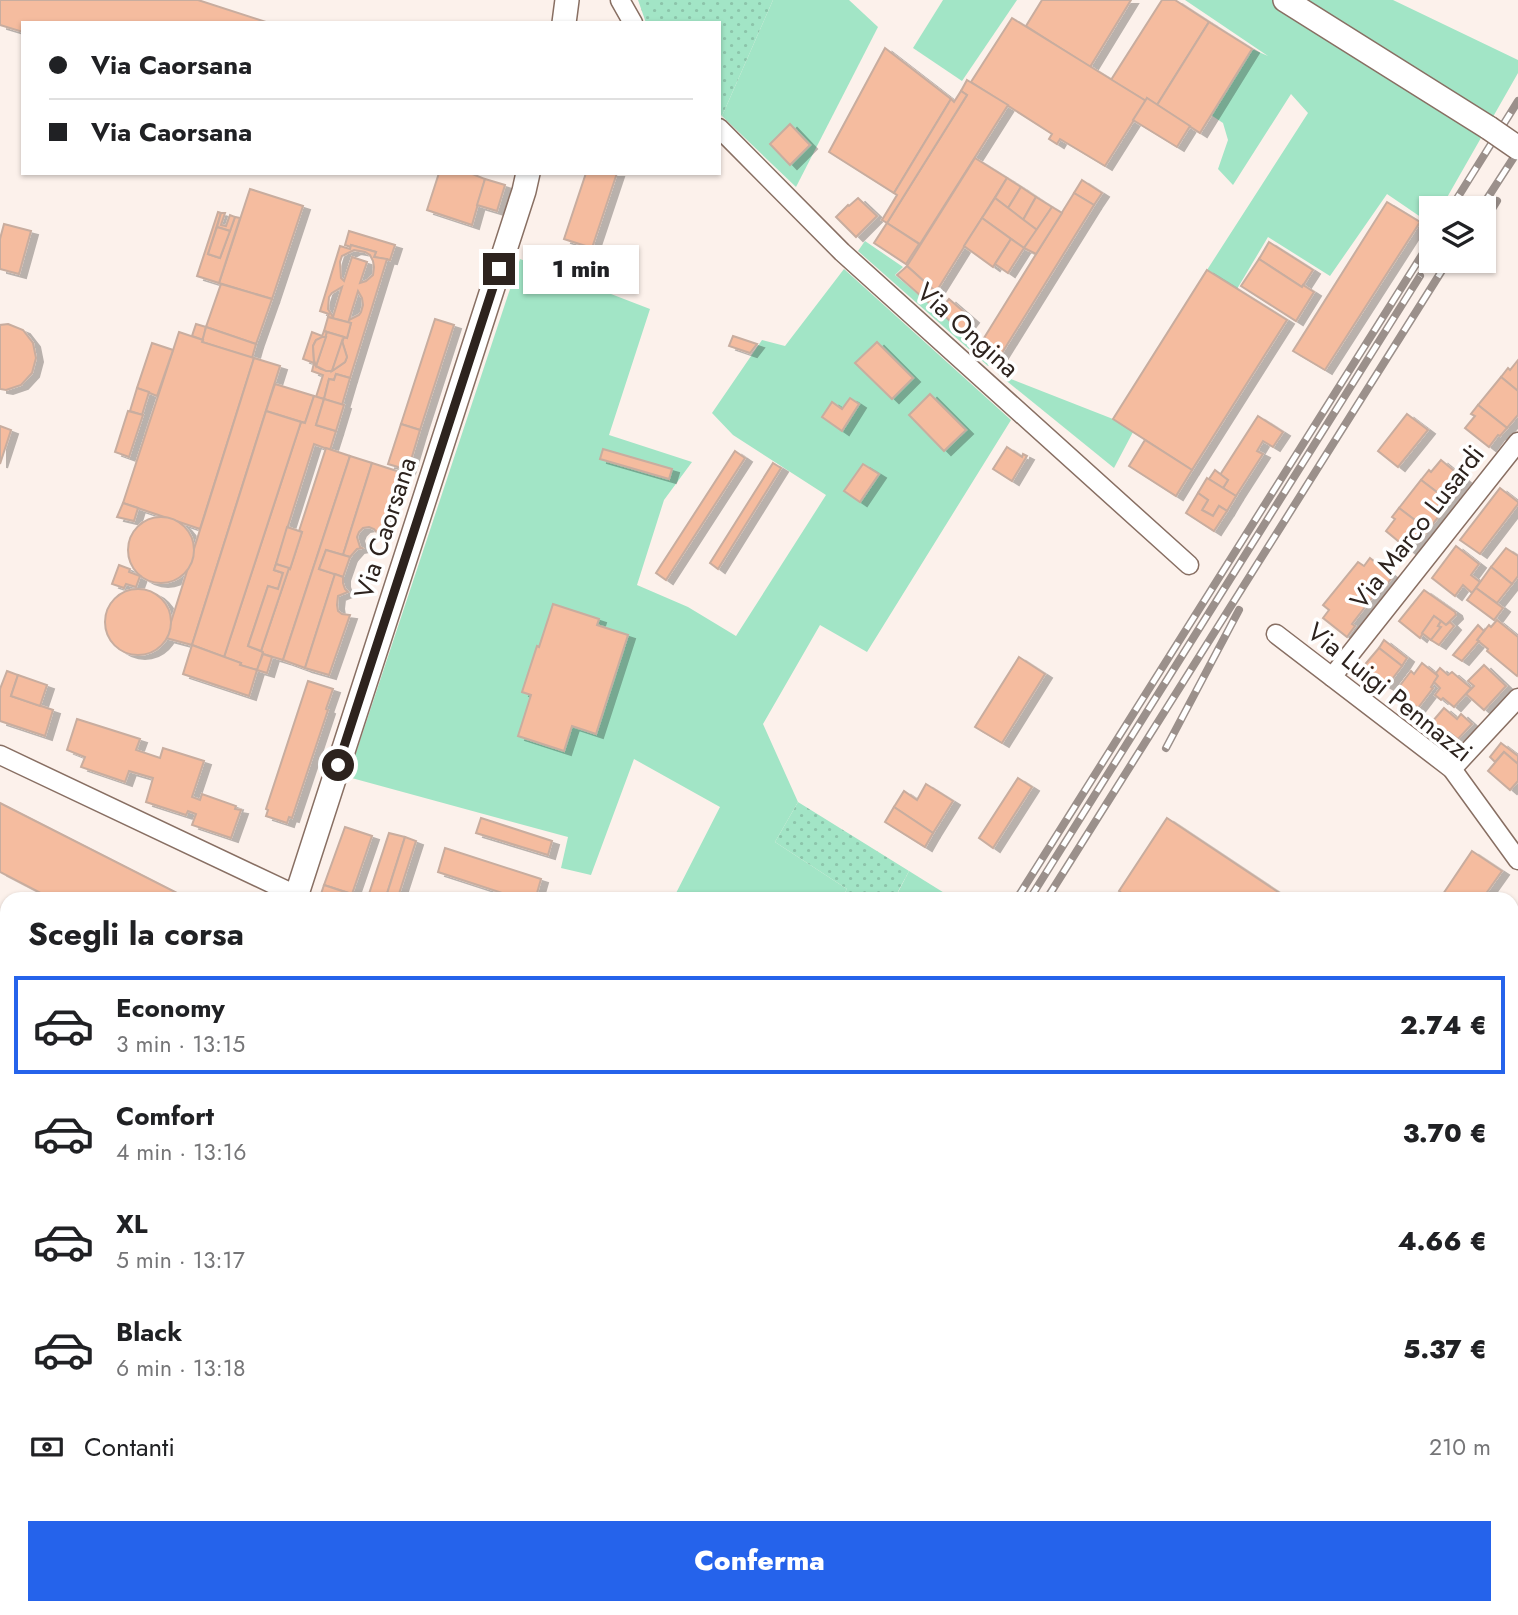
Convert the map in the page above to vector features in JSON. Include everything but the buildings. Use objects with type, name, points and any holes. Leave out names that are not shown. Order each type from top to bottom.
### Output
[{"type":"main road","points":[[1285,0],[1518,148]]},
{"type":"main road","name":"Via Caorsana","points":[[297,892],[528,175]]},
{"type":"street","points":[[620,0],[632,21]]},
{"type":"street","name":"Via Ongina","points":[[721,130],[842,252],[1189,565]]},
{"type":"street","name":"Via Marco Lusardi","points":[[1332,677],[1518,442]]},
{"type":"street","name":"Via Luigi Pennazzi","points":[[1276,634],[1452,769],[1518,860]]},
{"type":"street","points":[[1452,769],[1518,698]]},
{"type":"street","points":[[0,755],[285,892]]},
{"type":"green space","points":[[638,0],[773,0],[722,116],[721,21],[645,21]]},
{"type":"green space","points":[[773,0],[849,0],[878,27],[796,187],[722,116]]},
{"type":"green space","points":[[943,0],[1017,0],[962,81],[913,48]]},
{"type":"green space","points":[[1185,0],[1393,0],[1518,60],[1518,73],[1448,196],[1419,196],[1419,216],[1387,194],[1330,276],[1268,237],[1237,289],[1207,270],[1308,113],[1291,94],[1233,185],[1218,169],[1228,140],[1223,123],[1211,115],[1252,49],[1268,56]]},
{"type":"green space","points":[[865,241],[903,267],[895,275],[962,331],[972,319],[979,346],[996,361],[988,366],[858,251]]},
{"type":"green space","points":[[520,259],[650,309],[609,435],[692,462],[664,500],[637,585],[688,607],[736,636],[826,495],[733,435],[712,413],[762,340],[785,346],[844,269],[1011,420],[867,652],[820,625],[763,724],[798,802],[775,842],[847,889],[845,892],[677,892],[720,807],[634,759],[591,875],[561,868],[568,837],[348,777]]},
{"type":"green space","points":[[998,374],[1113,419],[1133,432],[1114,468]]},
{"type":"green space","points":[[798,802],[909,871],[898,892],[845,892],[847,889],[775,842]]},
{"type":"green space","points":[[909,871],[943,892],[898,892]]},
{"type":"railway","points":[[1459,196],[1518,101]]},
{"type":"railway","points":[[1489,196],[1518,151]]},
{"type":"railway","points":[[1021,892],[1419,260]]},
{"type":"railway","points":[[1051,892],[1440,273]]},
{"type":"railway","points":[[1034,892],[1420,276]]},
{"type":"railway","points":[[1166,748],[1239,610]]},
{"type":"route","points":[[338,765],[499,269]]}]
